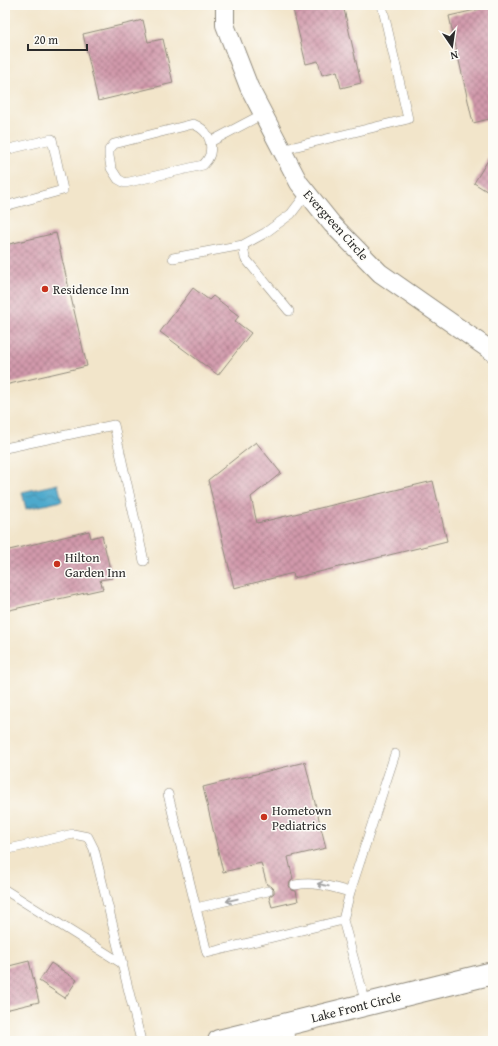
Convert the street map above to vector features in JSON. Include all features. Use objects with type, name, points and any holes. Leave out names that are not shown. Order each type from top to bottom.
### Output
[{"type":"street","name":"Evergreen Circle","points":[[225,5],[225,25],[249,87],[299,183],[332,224],[380,273],[493,352]]},
{"type":"street","name":"Lake Front Circle","points":[[219,1041],[288,1032],[366,1004],[492,975]]},
{"type":"lane","points":[[281,150],[408,119],[382,5]]},
{"type":"lane","points":[[210,142],[263,114]]},
{"type":"lane","points":[[193,124],[200,127],[206,133],[210,142],[210,156],[203,165],[125,183],[118,179],[112,168],[109,156],[109,150],[114,144],[193,124]]},
{"type":"lane","points":[[5,150],[52,139],[64,190],[5,206]]},
{"type":"lane","points":[[173,258],[243,245],[265,233],[291,214],[307,193]]},
{"type":"lane","points":[[243,245],[245,258],[289,311]]},
{"type":"lane","points":[[5,448],[114,425],[144,561]]},
{"type":"lane","points":[[366,1004],[343,920],[350,892],[395,754]]},
{"type":"lane","points":[[168,794],[207,953],[343,920]]},
{"type":"lane","points":[[5,850],[73,834],[88,837],[94,849],[142,1041]]},
{"type":"lane","points":[[295,885],[303,883],[318,884],[350,892]]},
{"type":"lane","points":[[5,890],[123,964]]},
{"type":"lane","points":[[196,908],[268,891]]},
{"type":"water","points":[[58,484],[62,501],[26,509],[22,492]]},
{"type":"building","points":[[292,5],[343,5],[361,83],[341,88],[337,71],[322,75],[318,61],[306,64]]},
{"type":"building","points":[[493,6],[493,118],[473,123],[449,16]]},
{"type":"building","points":[[143,20],[148,42],[163,39],[173,83],[98,101],[83,34]]},
{"type":"building","points":[[493,152],[493,195],[474,183]]},
{"type":"building","name":"Residence Inn","points":[[56,233],[87,366],[5,385],[5,245]]},
{"type":"building","points":[[193,288],[209,300],[213,296],[239,316],[235,321],[251,333],[218,375],[160,332]]},
{"type":"building","points":[[256,442],[281,473],[251,497],[257,523],[433,481],[447,541],[294,578],[293,573],[234,588],[208,480]]},
{"type":"building","name":"Hilton Garden Inn","points":[[89,531],[91,538],[102,535],[112,578],[100,580],[103,589],[5,611],[5,551]]},
{"type":"building","name":"Hometown Pediatrics","points":[[305,762],[326,848],[288,857],[293,879],[289,886],[292,890],[296,891],[298,901],[272,907],[269,897],[274,893],[274,889],[270,885],[267,885],[261,863],[223,872],[203,787]]},
{"type":"building","points":[[29,961],[39,1002],[5,1010],[5,967]]},
{"type":"building","points":[[51,963],[77,980],[65,998],[39,981]]},
{"type":"place","name":"Residence Inn","points":[[45,289]]},
{"type":"place","name":"Hilton Garden Inn","points":[[57,564]]},
{"type":"place","name":"Hometown Pediatrics","points":[[264,817]]}]
